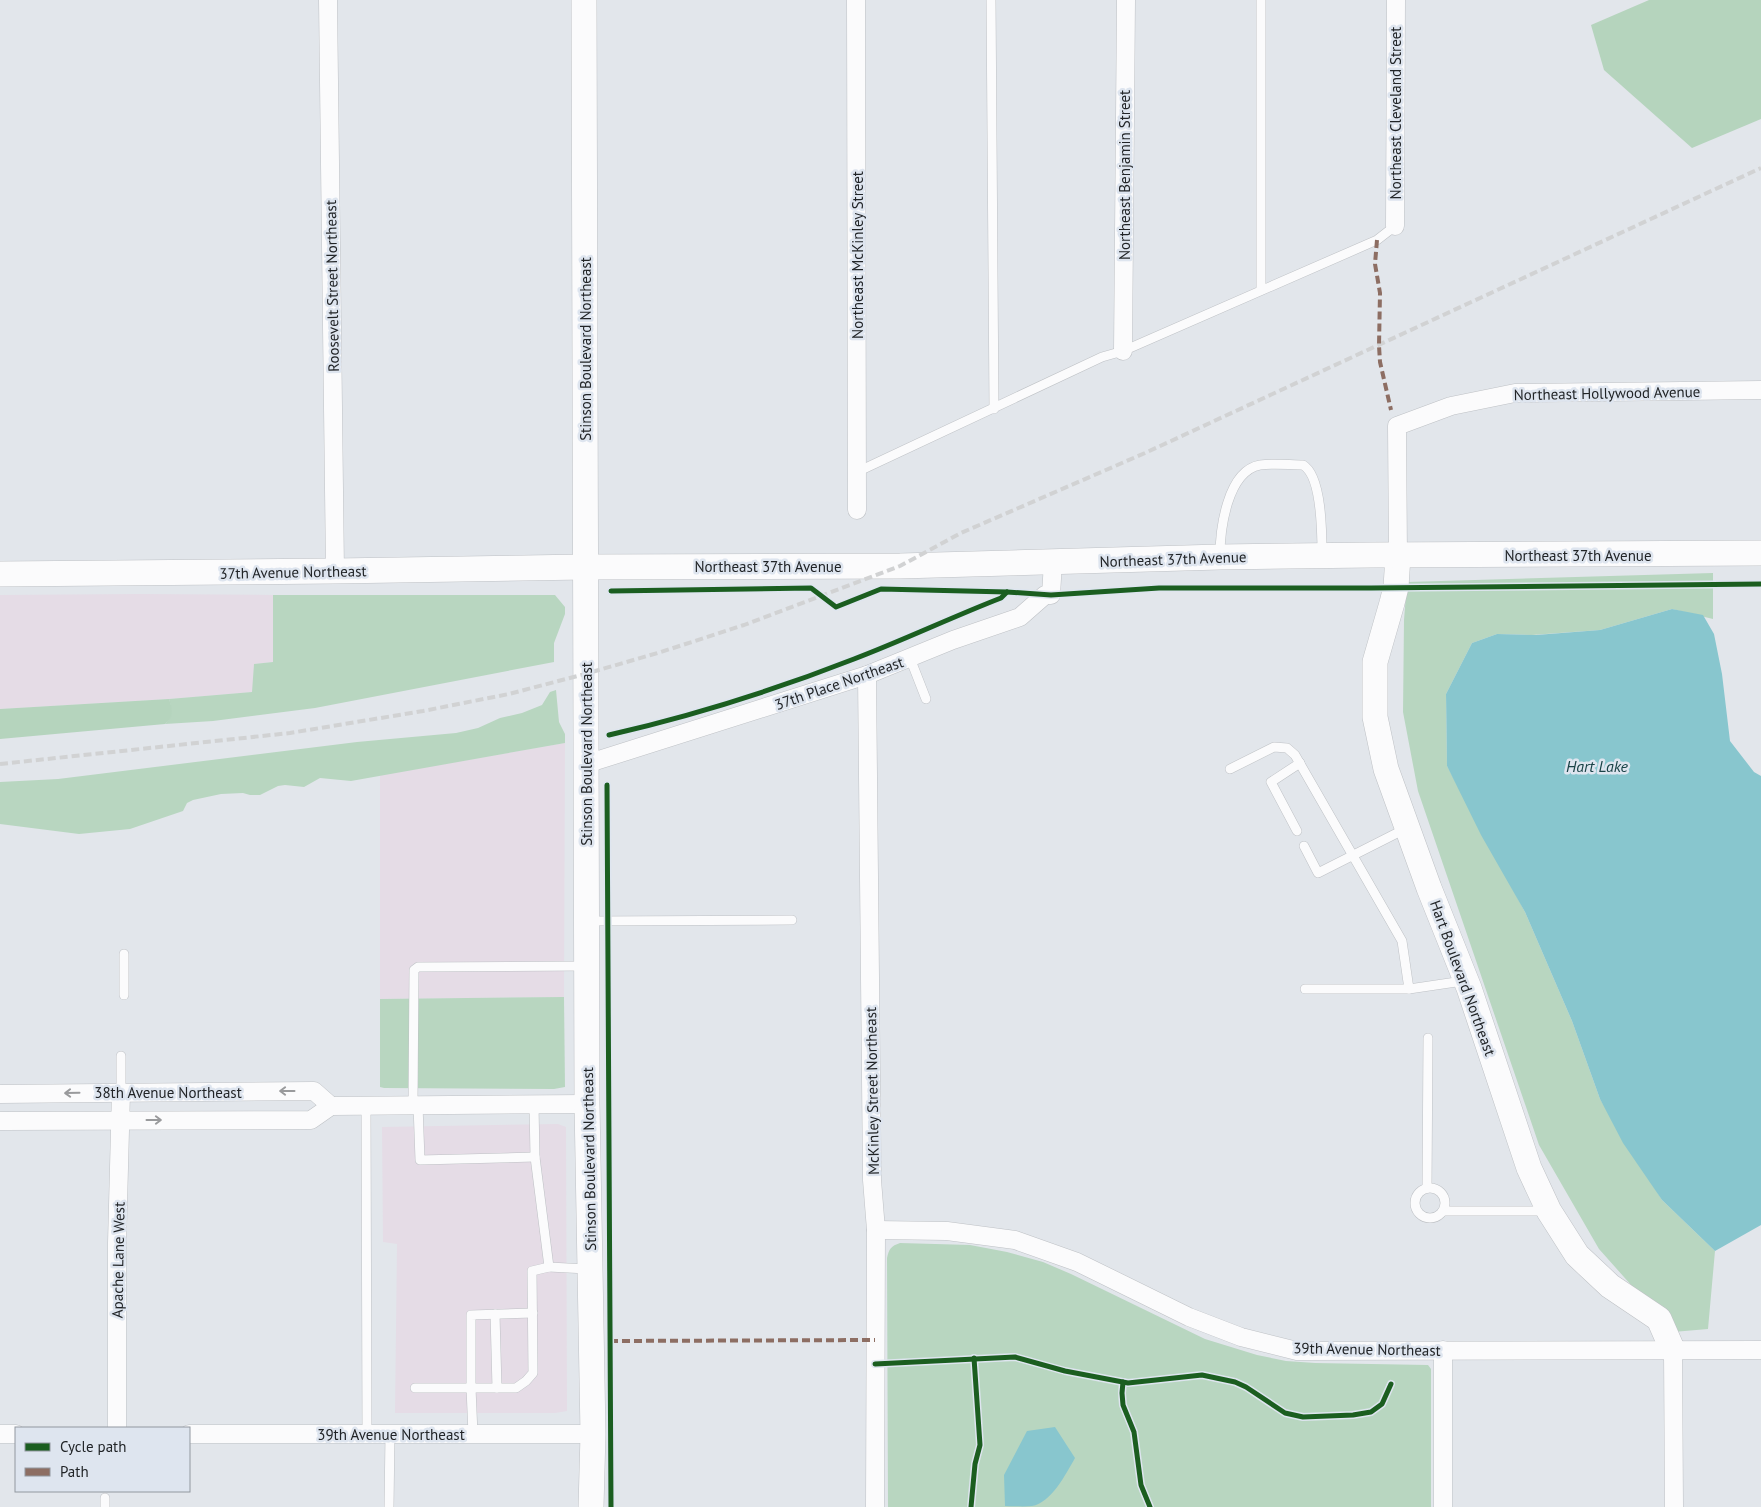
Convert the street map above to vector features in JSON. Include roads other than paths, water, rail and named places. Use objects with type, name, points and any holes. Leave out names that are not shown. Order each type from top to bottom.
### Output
[{"type":"street","name":"Roosevelt Street Northeast","points":[[328,0],[335,572]]},
{"type":"street","name":"Stinson Boulevard Northeast","points":[[584,0],[587,1104],[593,1434],[591,1507]]},
{"type":"street","name":"Northeast McKinley Street","points":[[856,0],[857,510]]},
{"type":"street","name":"Northeast Benjamin Street","points":[[1123,351],[1126,0]]},
{"type":"street","name":"Northeast Cleveland Street","points":[[1395,226],[1396,0]]},
{"type":"street","name":"Northeast Hollywood Avenue","points":[[1398,556],[1397,426],[1451,406],[1515,393],[1761,390]]},
{"type":"street","name":"Northeast 37th Avenue","points":[[585,567],[900,566],[1220,557],[1761,553]]},
{"type":"street","name":"Hart Boulevard Northeast","points":[[1398,556],[1396,587],[1376,662],[1376,717],[1386,769],[1466,980],[1529,1168],[1549,1211],[1577,1255],[1610,1286],[1659,1319],[1673,1351]]},
{"type":"street","name":"37th Place Northeast","points":[[586,764],[867,675],[953,640],[1020,617],[1046,595],[1051,595],[1053,562]]},
{"type":"street","name":"37th Avenue Northeast","points":[[0,574],[335,572],[585,567]]},
{"type":"street","name":"McKinley Street Northeast","points":[[867,675],[872,1180],[876,1230],[875,1507]]},
{"type":"street","name":"38th Avenue Northeast","points":[[0,1094],[314,1091],[331,1106],[311,1120],[0,1121]]},
{"type":"street","name":"Apache Lane West","points":[[117,1427],[117,1252],[121,1092]]},
{"type":"street","points":[[331,1106],[587,1104]]},
{"type":"street","name":"39th Avenue Northeast","points":[[876,1230],[947,1231],[1015,1240],[1077,1262],[1189,1317],[1241,1337],[1297,1351],[1761,1350]]},
{"type":"street","points":[[1443,1350],[1443,1507]]},
{"type":"street","points":[[1673,1351],[1674,1507]]},
{"type":"street","points":[[0,1434],[15,1434]]},
{"type":"street","name":"39th Avenue Northeast","points":[[190,1434],[593,1434]]},
{"type":"lane","points":[[991,0],[994,409]]},
{"type":"lane","points":[[1261,0],[1261,290]]},
{"type":"lane","points":[[857,472],[1102,357],[1123,351],[1377,240],[1395,226]]},
{"type":"lane","points":[[1220,557],[1220,536],[1232,492],[1238,480],[1260,465],[1303,465],[1309,469],[1316,483],[1322,532],[1322,556]]},
{"type":"lane","points":[[910,658],[926,699]]},
{"type":"lane","points":[[1230,768],[1274,747],[1287,748],[1295,755],[1402,941],[1409,989]]},
{"type":"lane","points":[[1297,831],[1271,782],[1300,763]]},
{"type":"lane","points":[[1304,846],[1318,873],[1407,828]]},
{"type":"lane","points":[[586,921],[792,920]]},
{"type":"lane","points":[[124,954],[124,995]]},
{"type":"lane","points":[[535,1158],[420,1160],[416,1105],[414,970],[418,967],[587,966]]},
{"type":"lane","points":[[1305,989],[1409,989],[1466,980]]},
{"type":"lane","points":[[1427,1188],[1428,1038]]},
{"type":"lane","points":[[120,1056],[121,1092]]},
{"type":"lane","points":[[534,1105],[535,1158],[549,1267]]},
{"type":"lane","points":[[366,1106],[367,1434]]},
{"type":"lane","points":[[1427,1188],[1437,1189],[1444,1197],[1445,1207],[1443,1212],[1435,1218],[1421,1216],[1417,1212],[1415,1202],[1418,1193],[1427,1188]]},
{"type":"lane","points":[[1443,1212],[1549,1211]]},
{"type":"lane","points":[[415,1388],[516,1388],[526,1382],[533,1373],[532,1270],[549,1267],[590,1269]]},
{"type":"lane","points":[[473,1434],[470,1315],[533,1313]]},
{"type":"lane","points":[[495,1314],[497,1388]]},
{"type":"lane","points":[[389,1507],[390,1434]]},
{"type":"water","name":"Hart Lake","points":[[1672,609],[1703,615],[1714,634],[1722,674],[1730,741],[1754,772],[1761,776],[1761,1225],[1715,1251],[1662,1200],[1623,1143],[1600,1099],[1572,1021],[1525,912],[1481,835],[1447,766],[1446,694],[1472,643],[1497,634],[1536,635],[1600,630]]},
{"type":"water","points":[[1055,1427],[1075,1458],[1062,1479],[1052,1494],[1039,1504],[1032,1506],[1005,1506],[1004,1475],[1027,1431]]},
{"type":"railway","points":[[0,764],[290,733],[423,711],[509,694],[585,674],[744,625],[900,566],[961,533],[1145,453],[1761,168]]}]
